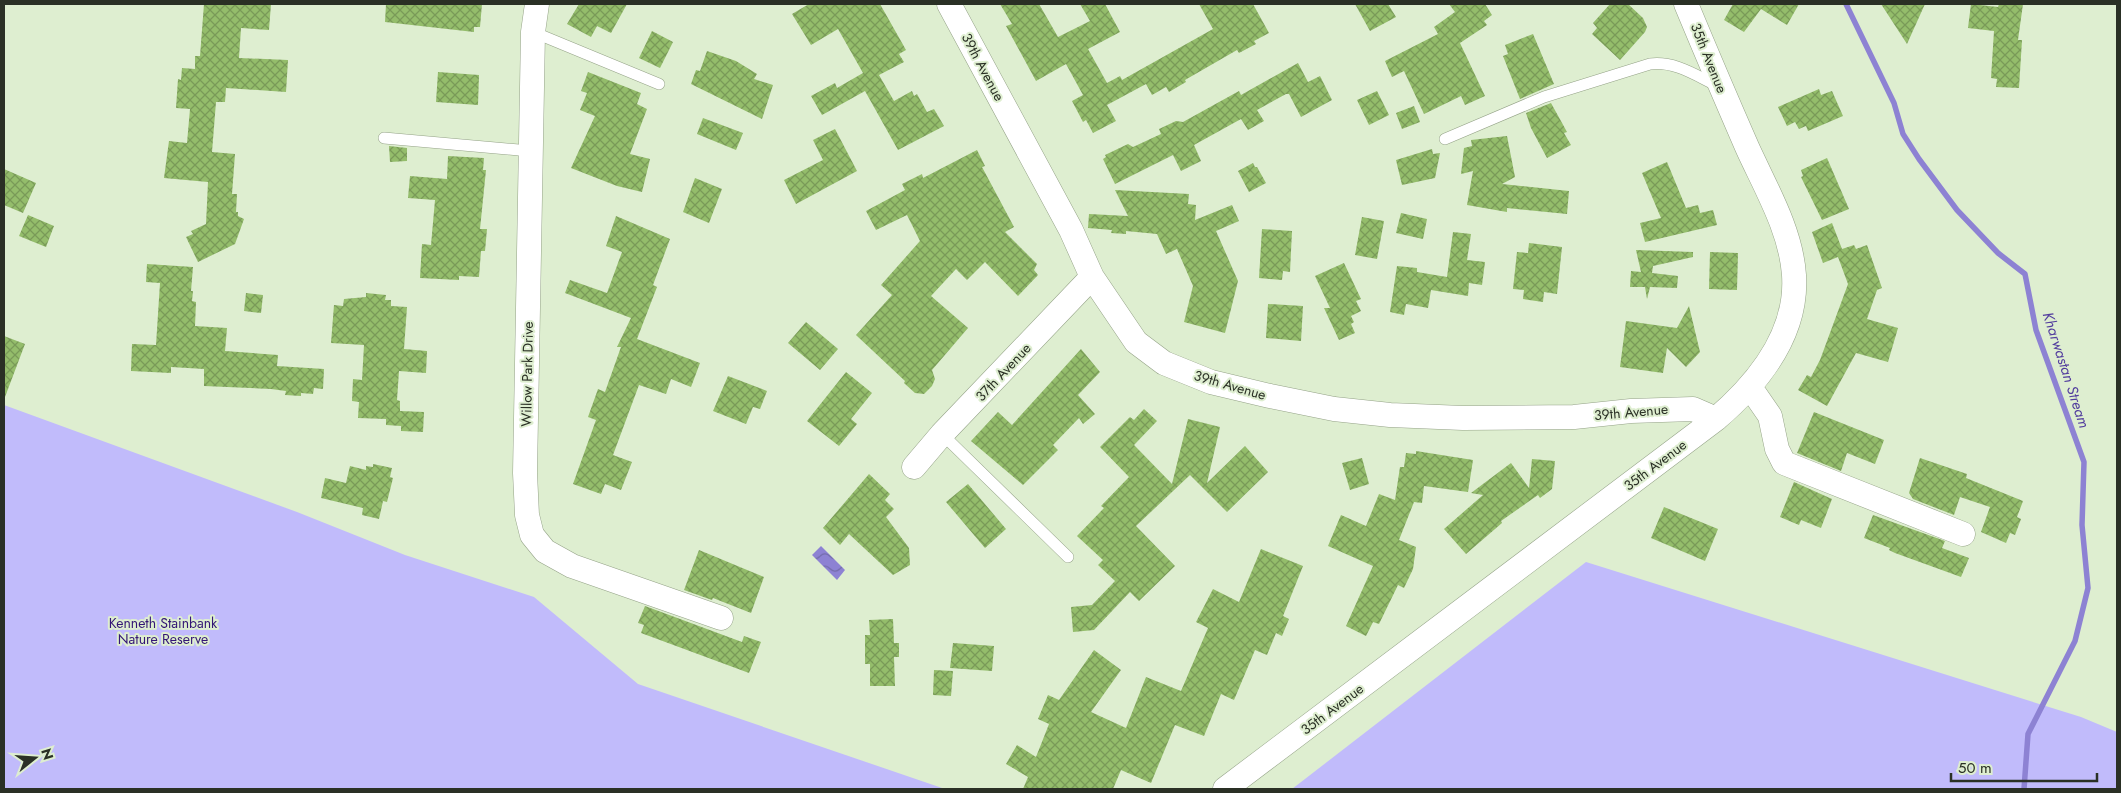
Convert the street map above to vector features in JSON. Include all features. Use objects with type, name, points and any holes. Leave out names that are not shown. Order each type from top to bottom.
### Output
[{"type":"street","name":"Willow Park Drive","points":[[537,4],[532,32],[525,473],[527,515],[532,535],[545,551],[572,566],[721,618]]},
{"type":"street","name":"39th Avenue","points":[[949,4],[1071,230],[1092,277],[1130,334],[1150,354],[1164,363],[1210,382],[1270,396],[1334,409],[1390,415],[1463,418],[1574,417],[1632,411],[1692,409],[1716,419]]},
{"type":"street","name":"35th Avenue","points":[[1225,789],[1716,419],[1762,373],[1778,346],[1786,325],[1794,288],[1794,273],[1783,230],[1686,4]]},
{"type":"street","name":"37th Avenue","points":[[914,468],[942,434],[1092,277]]},
{"type":"street","points":[[1750,387],[1770,416],[1777,449],[1784,464],[1963,534]]},
{"type":"lane","points":[[532,32],[659,84]]},
{"type":"lane","points":[[1445,139],[1544,97],[1650,64],[1664,63],[1677,66],[1720,87]]},
{"type":"lane","points":[[384,138],[530,151]]},
{"type":"lane","points":[[942,434],[1068,557]]},
{"type":"green space","name":"Kenneth Stainbank Nature Reserve","points":[[4,405],[297,512],[405,555],[534,597],[638,684],[945,789],[4,789]]},
{"type":"green space","points":[[1586,562],[2081,717],[2117,732],[2117,789],[1292,789]]},
{"type":"water","points":[[821,546],[845,570],[837,580],[812,555]]},
{"type":"building","points":[[204,4],[271,4],[269,30],[241,28],[239,58],[288,60],[286,92],[226,88],[225,102],[216,102],[212,152],[235,154],[232,194],[237,194],[236,212],[238,212],[238,216],[244,219],[235,244],[198,262],[186,237],[193,234],[191,231],[206,224],[208,182],[164,178],[169,141],[187,143],[190,109],[176,108],[178,79],[181,80],[182,68],[195,69],[195,56],[200,56]]},
{"type":"building","points":[[386,4],[482,4],[480,27],[474,27],[474,32],[385,22]]},
{"type":"building","points":[[579,4],[627,4],[611,33],[597,26],[591,37],[567,24]]},
{"type":"building","points":[[809,4],[880,4],[906,50],[899,54],[904,62],[879,75],[894,101],[912,91],[914,96],[917,94],[927,112],[934,109],[944,126],[898,150],[865,91],[822,115],[811,96],[835,83],[837,88],[863,73],[838,29],[811,45],[792,14]]},
{"type":"building","points":[[1000,4],[1039,4],[1058,37],[1090,21],[1080,4],[1105,4],[1120,32],[1088,49],[1107,83],[1120,76],[1122,80],[1213,29],[1199,4],[1253,4],[1269,33],[1254,41],[1256,44],[1239,53],[1237,50],[1185,80],[1186,82],[1169,92],[1166,87],[1152,95],[1146,84],[1107,105],[1116,121],[1093,133],[1086,120],[1083,122],[1072,101],[1083,95],[1066,64],[1036,81],[1006,26],[1012,24]]},
{"type":"building","points":[[1355,4],[1388,4],[1396,17],[1370,31]]},
{"type":"building","points":[[1449,4],[1485,4],[1492,15],[1484,21],[1487,25],[1460,43],[1485,96],[1465,105],[1461,96],[1424,114],[1404,71],[1392,77],[1385,61],[1438,34],[1434,27],[1455,12]]},
{"type":"building","points":[[1610,4],[1628,4],[1643,18],[1647,27],[1645,32],[1620,60],[1592,34],[1597,28],[1593,23]]},
{"type":"building","points":[[1733,4],[1799,4],[1787,25],[1761,9],[1744,32],[1724,20]]},
{"type":"building","points":[[1881,4],[1925,4],[1907,44]]},
{"type":"building","points":[[1971,4],[1998,7],[1999,4],[2023,4],[2018,40],[2022,40],[2019,88],[1996,87],[1997,79],[1991,78],[1994,31],[1968,28]]},
{"type":"building","points":[[652,31],[673,42],[660,68],[639,58]]},
{"type":"building","points":[[1533,34],[1554,84],[1520,99],[1503,56],[1508,54],[1505,45]]},
{"type":"building","points":[[707,51],[736,61],[757,74],[754,79],[773,85],[762,119],[691,84],[696,70],[700,71]]},
{"type":"building","points":[[1298,63],[1308,82],[1320,76],[1332,100],[1301,117],[1289,94],[1286,94],[1257,110],[1264,121],[1248,130],[1241,119],[1194,145],[1201,161],[1181,171],[1173,155],[1115,184],[1103,159],[1106,157],[1105,155],[1128,144],[1133,147],[1161,134],[1159,129],[1176,121],[1183,122],[1239,91],[1241,95]]},
{"type":"building","points":[[438,72],[479,75],[478,105],[436,102]]},
{"type":"building","points":[[588,72],[641,93],[637,104],[647,109],[630,154],[650,159],[642,192],[617,186],[571,168],[595,116],[580,110],[587,93],[581,91]]},
{"type":"building","points":[[1819,89],[1821,95],[1832,91],[1843,116],[1808,131],[1806,126],[1799,129],[1795,122],[1787,126],[1778,107]]},
{"type":"building","points":[[1377,91],[1389,115],[1369,125],[1357,100]]},
{"type":"building","points":[[1551,103],[1567,132],[1564,133],[1571,145],[1547,158],[1531,128],[1526,113]]},
{"type":"building","points":[[1414,106],[1420,122],[1402,129],[1396,113]]},
{"type":"building","points":[[703,118],[743,133],[736,150],[697,134]]},
{"type":"building","points":[[835,129],[857,171],[796,204],[784,180],[823,160],[813,140]]},
{"type":"building","points":[[1507,136],[1515,177],[1502,184],[1569,191],[1567,214],[1507,208],[1507,212],[1467,205],[1473,171],[1461,174],[1464,148],[1472,146],[1471,140]]},
{"type":"building","points":[[389,146],[407,148],[407,161],[390,162]]},
{"type":"building","points":[[1432,149],[1433,154],[1440,153],[1435,178],[1402,185],[1396,160]]},
{"type":"building","points":[[977,150],[985,166],[982,167],[1014,227],[1005,232],[1037,264],[1034,270],[1038,275],[1018,296],[985,262],[967,280],[956,269],[931,296],[968,328],[932,370],[935,379],[932,386],[924,394],[915,393],[904,383],[905,381],[856,335],[892,295],[881,285],[920,241],[907,215],[876,230],[866,211],[905,190],[902,184],[922,174],[923,178]]},
{"type":"building","points":[[448,156],[484,158],[483,170],[486,170],[480,229],[487,229],[485,251],[481,251],[479,277],[459,276],[459,280],[420,278],[422,244],[431,245],[435,200],[408,198],[410,176],[447,179]]},
{"type":"building","points":[[1827,158],[1849,209],[1822,220],[1801,177],[1803,176],[1801,170]]},
{"type":"building","points":[[1667,162],[1686,208],[1698,205],[1700,213],[1713,210],[1717,225],[1645,242],[1640,223],[1661,218],[1642,173]]},
{"type":"building","points":[[1253,163],[1266,183],[1249,192],[1238,171]]},
{"type":"building","points":[[4,169],[36,183],[23,213],[4,205]]},
{"type":"building","points":[[695,178],[722,189],[709,223],[683,212]]},
{"type":"building","points":[[1115,190],[1189,194],[1188,204],[1196,205],[1195,220],[1232,205],[1239,221],[1216,231],[1238,281],[1225,333],[1184,322],[1193,286],[1177,249],[1166,254],[1157,234],[1126,231],[1126,234],[1111,233],[1112,230],[1088,228],[1089,214],[1128,216]]},
{"type":"building","points":[[1401,213],[1427,219],[1423,239],[1396,233]]},
{"type":"building","points":[[28,215],[54,226],[46,247],[19,236]]},
{"type":"building","points":[[616,216],[670,239],[653,285],[657,287],[637,339],[700,363],[691,387],[671,379],[666,394],[639,385],[613,455],[632,462],[621,490],[605,484],[601,494],[573,484],[596,420],[588,417],[598,389],[605,392],[621,347],[617,347],[631,318],[565,293],[570,280],[607,293],[622,252],[606,246]]},
{"type":"building","points":[[1362,217],[1384,221],[1377,259],[1355,255]]},
{"type":"building","points":[[1832,223],[1842,249],[1854,245],[1856,249],[1867,245],[1882,288],[1877,290],[1867,319],[1898,328],[1888,362],[1856,353],[1827,406],[1798,390],[1807,375],[1811,377],[1820,360],[1848,284],[1838,257],[1823,263],[1812,232]]},
{"type":"building","points":[[1262,229],[1292,231],[1290,272],[1283,271],[1282,280],[1259,278]]},
{"type":"building","points":[[1453,232],[1471,234],[1467,260],[1485,262],[1482,285],[1469,283],[1468,296],[1431,290],[1428,308],[1406,304],[1404,315],[1390,312],[1397,266],[1417,268],[1417,272],[1447,277]]},
{"type":"building","points":[[1529,243],[1562,247],[1557,294],[1544,292],[1543,302],[1523,299],[1524,290],[1513,289],[1517,252],[1528,253]]},
{"type":"building","points":[[1636,250],[1693,252],[1693,257],[1653,266],[1652,273],[1678,276],[1677,288],[1650,287],[1647,299],[1645,287],[1630,287],[1631,271],[1641,272]]},
{"type":"building","points":[[1710,252],[1738,253],[1737,290],[1709,289]]},
{"type":"building","points":[[1344,263],[1361,299],[1356,301],[1361,311],[1351,316],[1354,322],[1351,324],[1355,333],[1339,340],[1324,308],[1330,308],[1315,276]]},
{"type":"building","points":[[147,264],[193,267],[191,291],[193,291],[192,301],[196,302],[195,326],[227,328],[225,351],[278,355],[277,366],[324,369],[323,389],[314,388],[313,394],[301,393],[301,396],[285,395],[286,391],[271,389],[204,386],[204,369],[171,367],[171,373],[131,371],[132,344],[156,345],[160,283],[146,282]]},
{"type":"building","points":[[246,293],[263,295],[261,313],[244,311]]},
{"type":"building","points":[[366,293],[386,295],[385,300],[391,300],[391,306],[407,307],[404,349],[427,351],[426,373],[399,371],[397,400],[400,401],[400,411],[424,412],[423,432],[401,431],[401,426],[386,425],[386,419],[358,418],[359,402],[352,401],[353,379],[362,380],[364,345],[331,343],[334,305],[343,306],[344,299],[366,297]]},
{"type":"building","points":[[1268,304],[1303,306],[1301,341],[1266,338]]},
{"type":"building","points":[[1689,306],[1700,352],[1686,367],[1667,348],[1663,373],[1620,367],[1626,321],[1677,328]]},
{"type":"building","points":[[806,322],[838,349],[820,370],[788,343]]},
{"type":"building","points":[[4,336],[25,344],[5,397],[4,397]]},
{"type":"building","points":[[1081,349],[1100,372],[1078,395],[1095,414],[1083,424],[1079,418],[1053,445],[1058,450],[1023,485],[971,441],[998,412],[1012,425]]},
{"type":"building","points":[[846,372],[872,393],[851,419],[857,424],[839,446],[807,421]]},
{"type":"building","points":[[728,376],[767,391],[760,409],[753,407],[746,424],[713,411]]},
{"type":"building","points":[[1144,409],[1157,421],[1134,445],[1172,484],[1188,419],[1220,427],[1207,483],[1245,446],[1268,472],[1227,512],[1190,475],[1136,526],[1175,566],[1139,601],[1130,592],[1094,630],[1073,632],[1071,607],[1092,605],[1115,581],[1098,565],[1103,560],[1077,536],[1104,508],[1101,506],[1129,477],[1100,447],[1130,417],[1134,420]]},
{"type":"building","points":[[1814,412],[1884,440],[1875,464],[1847,453],[1841,471],[1797,453]]},
{"type":"building","points":[[1416,451],[1473,460],[1468,492],[1424,486],[1422,503],[1414,502],[1399,540],[1416,547],[1413,569],[1404,588],[1398,585],[1379,624],[1373,622],[1366,636],[1346,626],[1373,566],[1328,546],[1341,515],[1366,526],[1379,494],[1395,500],[1400,467],[1404,467],[1406,453],[1416,454]]},
{"type":"building","points":[[1362,458],[1369,484],[1350,490],[1342,463]]},
{"type":"building","points":[[1920,458],[1967,474],[1966,478],[2023,501],[2017,517],[2021,519],[2015,535],[2010,533],[2006,543],[1981,532],[1990,507],[1960,497],[1954,515],[1913,499],[1909,493]]},
{"type":"building","points":[[1532,459],[1555,461],[1552,489],[1540,498],[1538,495],[1501,521],[1502,523],[1466,554],[1444,529],[1483,495],[1471,493],[1511,463],[1529,488]]},
{"type":"building","points":[[373,464],[392,468],[390,477],[393,478],[387,502],[383,501],[379,519],[362,515],[363,508],[321,498],[325,478],[346,483],[350,466],[366,470],[366,466],[373,467]]},
{"type":"building","points":[[869,474],[890,494],[885,500],[894,509],[886,517],[909,548],[910,565],[893,575],[849,534],[840,545],[823,528]]},
{"type":"building","points":[[1794,482],[1832,499],[1821,528],[1801,520],[1799,525],[1780,517]]},
{"type":"building","points":[[968,484],[1006,529],[985,548],[946,502]]},
{"type":"building","points":[[1664,507],[1718,529],[1705,561],[1651,538]]},
{"type":"building","points":[[1873,515],[1945,541],[1942,548],[1969,558],[1961,577],[1895,553],[1889,550],[1890,548],[1864,538]]},
{"type":"building","points":[[1261,549],[1303,566],[1283,616],[1289,619],[1282,636],[1276,633],[1267,655],[1255,650],[1234,700],[1221,694],[1204,736],[1175,725],[1151,783],[1121,770],[1113,789],[1023,789],[1028,777],[1006,764],[1017,745],[1036,757],[1049,724],[1038,719],[1048,695],[1059,700],[1094,650],[1121,670],[1091,712],[1126,728],[1146,677],[1181,691],[1208,628],[1196,622],[1213,589],[1239,602]]},
{"type":"building","points":[[699,550],[764,577],[751,613],[713,598],[712,600],[684,590]]},
{"type":"building","points":[[645,606],[742,642],[744,636],[761,642],[749,673],[641,633],[644,625],[638,623]]},
{"type":"building","points":[[893,619],[894,643],[899,643],[899,657],[894,657],[895,686],[870,686],[870,664],[865,664],[865,635],[870,635],[869,620]]},
{"type":"building","points":[[953,643],[994,646],[992,671],[950,668]]},
{"type":"building","points":[[934,670],[953,671],[951,696],[933,695]]},
{"type":"waterway","name":"Kharwastan Stream","points":[[1846,4],[1894,103],[1903,134],[1919,159],[1957,210],[1998,253],[2025,274],[2036,330],[2084,462],[2082,525],[2088,588],[2075,641],[2028,734],[2024,789]]}]
